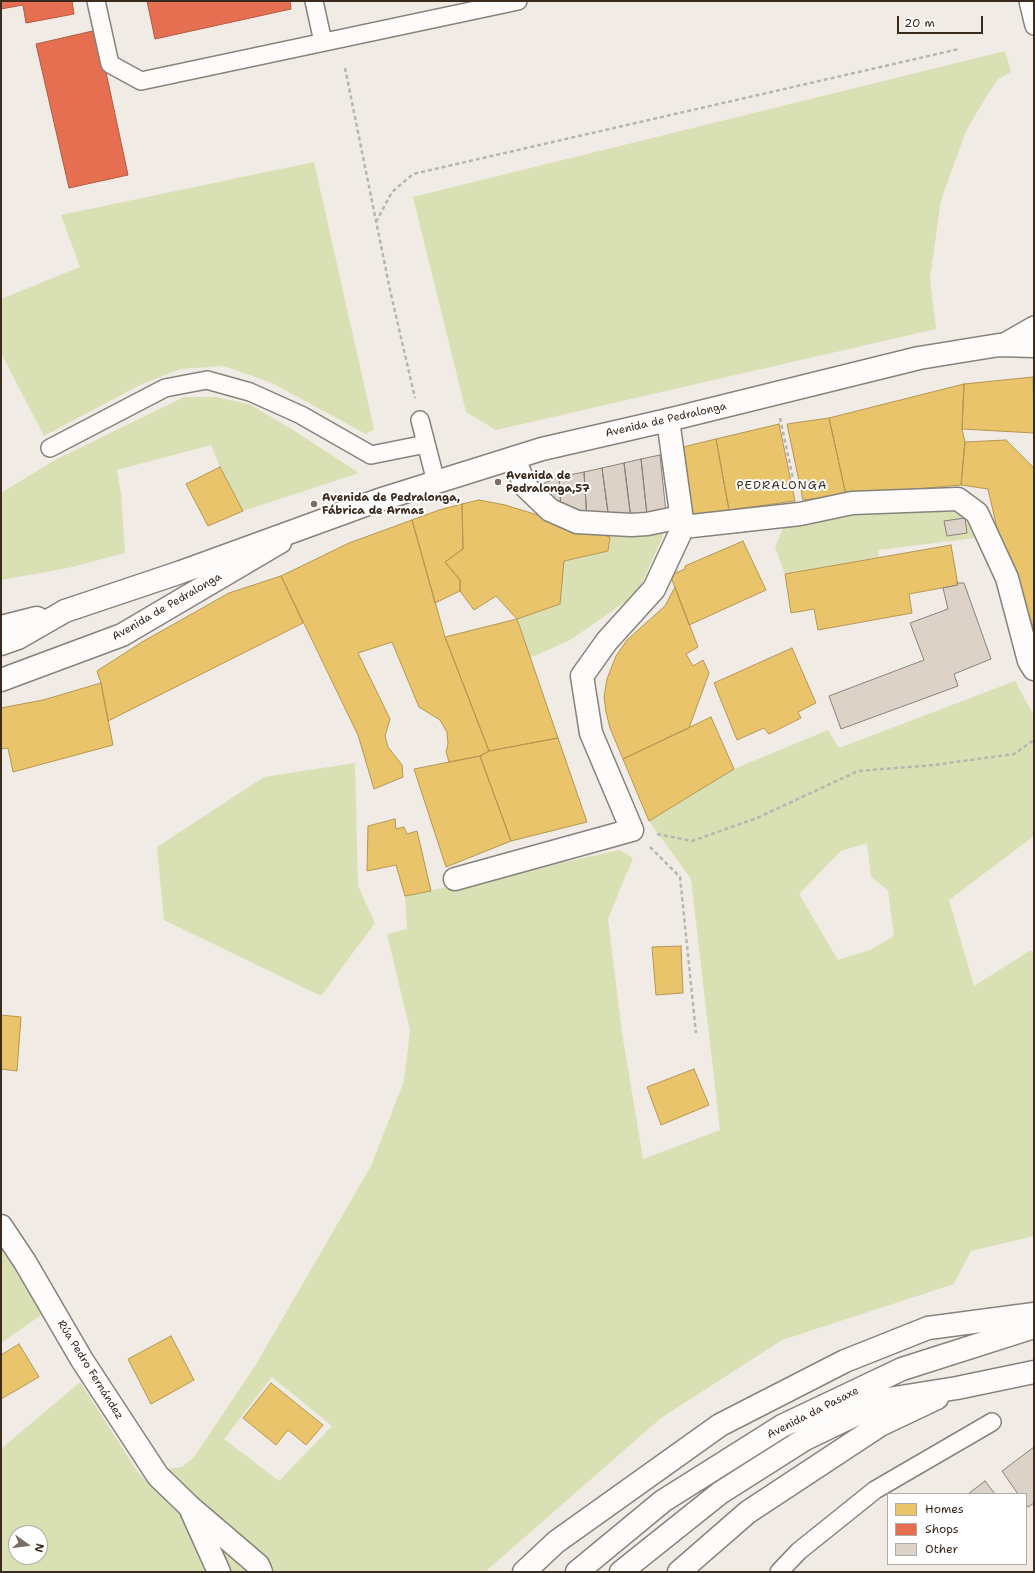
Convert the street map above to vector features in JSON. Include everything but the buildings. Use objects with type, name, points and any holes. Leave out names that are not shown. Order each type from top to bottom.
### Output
[{"type":"main road","name":"Avenida de Pedralonga","points":[[1,644],[18,638],[66,611],[181,572],[379,500],[542,449],[668,420],[919,358],[999,345],[1034,346]]},
{"type":"main road","points":[[455,879],[632,830],[591,734],[582,676],[607,641],[654,589],[682,522],[668,420]]},
{"type":"main road","points":[[514,458],[525,486],[550,510],[577,522],[631,525],[682,522],[800,514],[852,503],[958,499],[977,513],[1006,578],[1029,661],[1034,669]]},
{"type":"main road","name":"Avenida de Pedralonga","points":[[1,680],[122,635],[304,527]]},
{"type":"main road","points":[[1,627],[66,611]]},
{"type":"main road","name":"Rúa Pedro Fernández","points":[[1,1226],[25,1262],[82,1360],[158,1476],[189,1506],[258,1565],[261,1572]]},
{"type":"main road","points":[[524,1572],[556,1542],[720,1425],[844,1361],[928,1328],[1034,1314]]},
{"type":"main road","name":"Avenida da Pasaxe","points":[[577,1572],[663,1501],[782,1426],[902,1369],[1034,1327]]},
{"type":"main road","name":"Avenida da Pasaxe","points":[[621,1572],[720,1493],[805,1439],[888,1399],[958,1388],[1034,1372]]},
{"type":"main road","points":[[679,1572],[748,1512],[880,1425],[958,1388]]},
{"type":"main road","name":"Rúa Pedro Fernández","points":[[189,1506],[219,1572]]},
{"type":"lane","points":[[96,1],[110,64],[141,81],[518,1]]},
{"type":"lane","points":[[314,1],[323,42]]},
{"type":"lane","points":[[1028,1],[1034,26]]},
{"type":"lane","points":[[999,345],[1034,325]]},
{"type":"lane","points":[[50,448],[165,388],[207,380],[250,392],[301,416],[371,455],[426,444]]},
{"type":"lane","points":[[420,420],[436,482]]},
{"type":"lane","points":[[779,1572],[799,1551],[875,1490],[992,1422]]},
{"type":"path","points":[[376,222],[392,192],[413,174],[959,49]]},
{"type":"path","points":[[345,68],[376,222],[420,420]]},
{"type":"path","points":[[775,394],[800,514]]},
{"type":"path","points":[[632,830],[692,841],[757,818],[858,771],[934,766],[1014,754],[1034,740]]},
{"type":"path","points":[[632,830],[680,877],[696,1033]]},
{"type":"green space","points":[[1005,51],[1011,72],[998,79],[966,131],[941,200],[930,278],[936,329],[496,430],[466,412],[413,197]]},
{"type":"green space","points":[[314,162],[374,429],[366,434],[272,383],[224,366],[180,369],[140,385],[44,436],[1,353],[1,299],[80,267],[61,215]]},
{"type":"green space","points":[[184,397],[215,397],[249,404],[290,428],[359,473],[243,511],[220,467],[211,445],[117,470],[121,494],[125,553],[68,568],[1,580],[1,493],[55,460]]},
{"type":"green space","points":[[904,507],[950,510],[965,518],[975,538],[878,550],[879,557],[785,574],[775,547],[786,521]]},
{"type":"green space","points":[[662,530],[663,536],[637,594],[570,640],[530,658],[517,619],[564,561],[608,551],[610,537]]},
{"type":"green space","points":[[1015,681],[1034,716],[1034,836],[949,900],[974,986],[1031,950],[1034,953],[1034,1236],[971,1251],[954,1284],[782,1340],[661,1418],[485,1572],[274,1572],[273,1566],[167,1469],[182,1467],[194,1457],[255,1366],[371,1166],[404,1081],[410,1030],[387,934],[407,929],[405,896],[620,850],[633,858],[608,919],[622,1033],[643,1159],[720,1130],[691,879],[649,821],[734,769],[828,730],[839,748]],"holes":[[[867,843],[871,877],[888,890],[894,936],[870,950],[838,960],[799,894],[841,851]],[[272,1377],[332,1426],[279,1481],[224,1439]]]},
{"type":"green space","points":[[355,763],[358,886],[375,923],[321,996],[164,920],[157,847],[264,777]]},
{"type":"green space","points":[[1,1246],[43,1314],[1,1343]]},
{"type":"green space","points":[[80,1382],[139,1474],[251,1572],[1,1572],[1,1449]]},
{"type":"place","name":"Avenida de Pedralonga,57","points":[[498,482]]},
{"type":"place","name":"Avenida de Pedralonga, Fábrica de Armas","points":[[314,504]]},
{"type":"district","name":"PEDRALONGA","points":[[782,486]]}]
